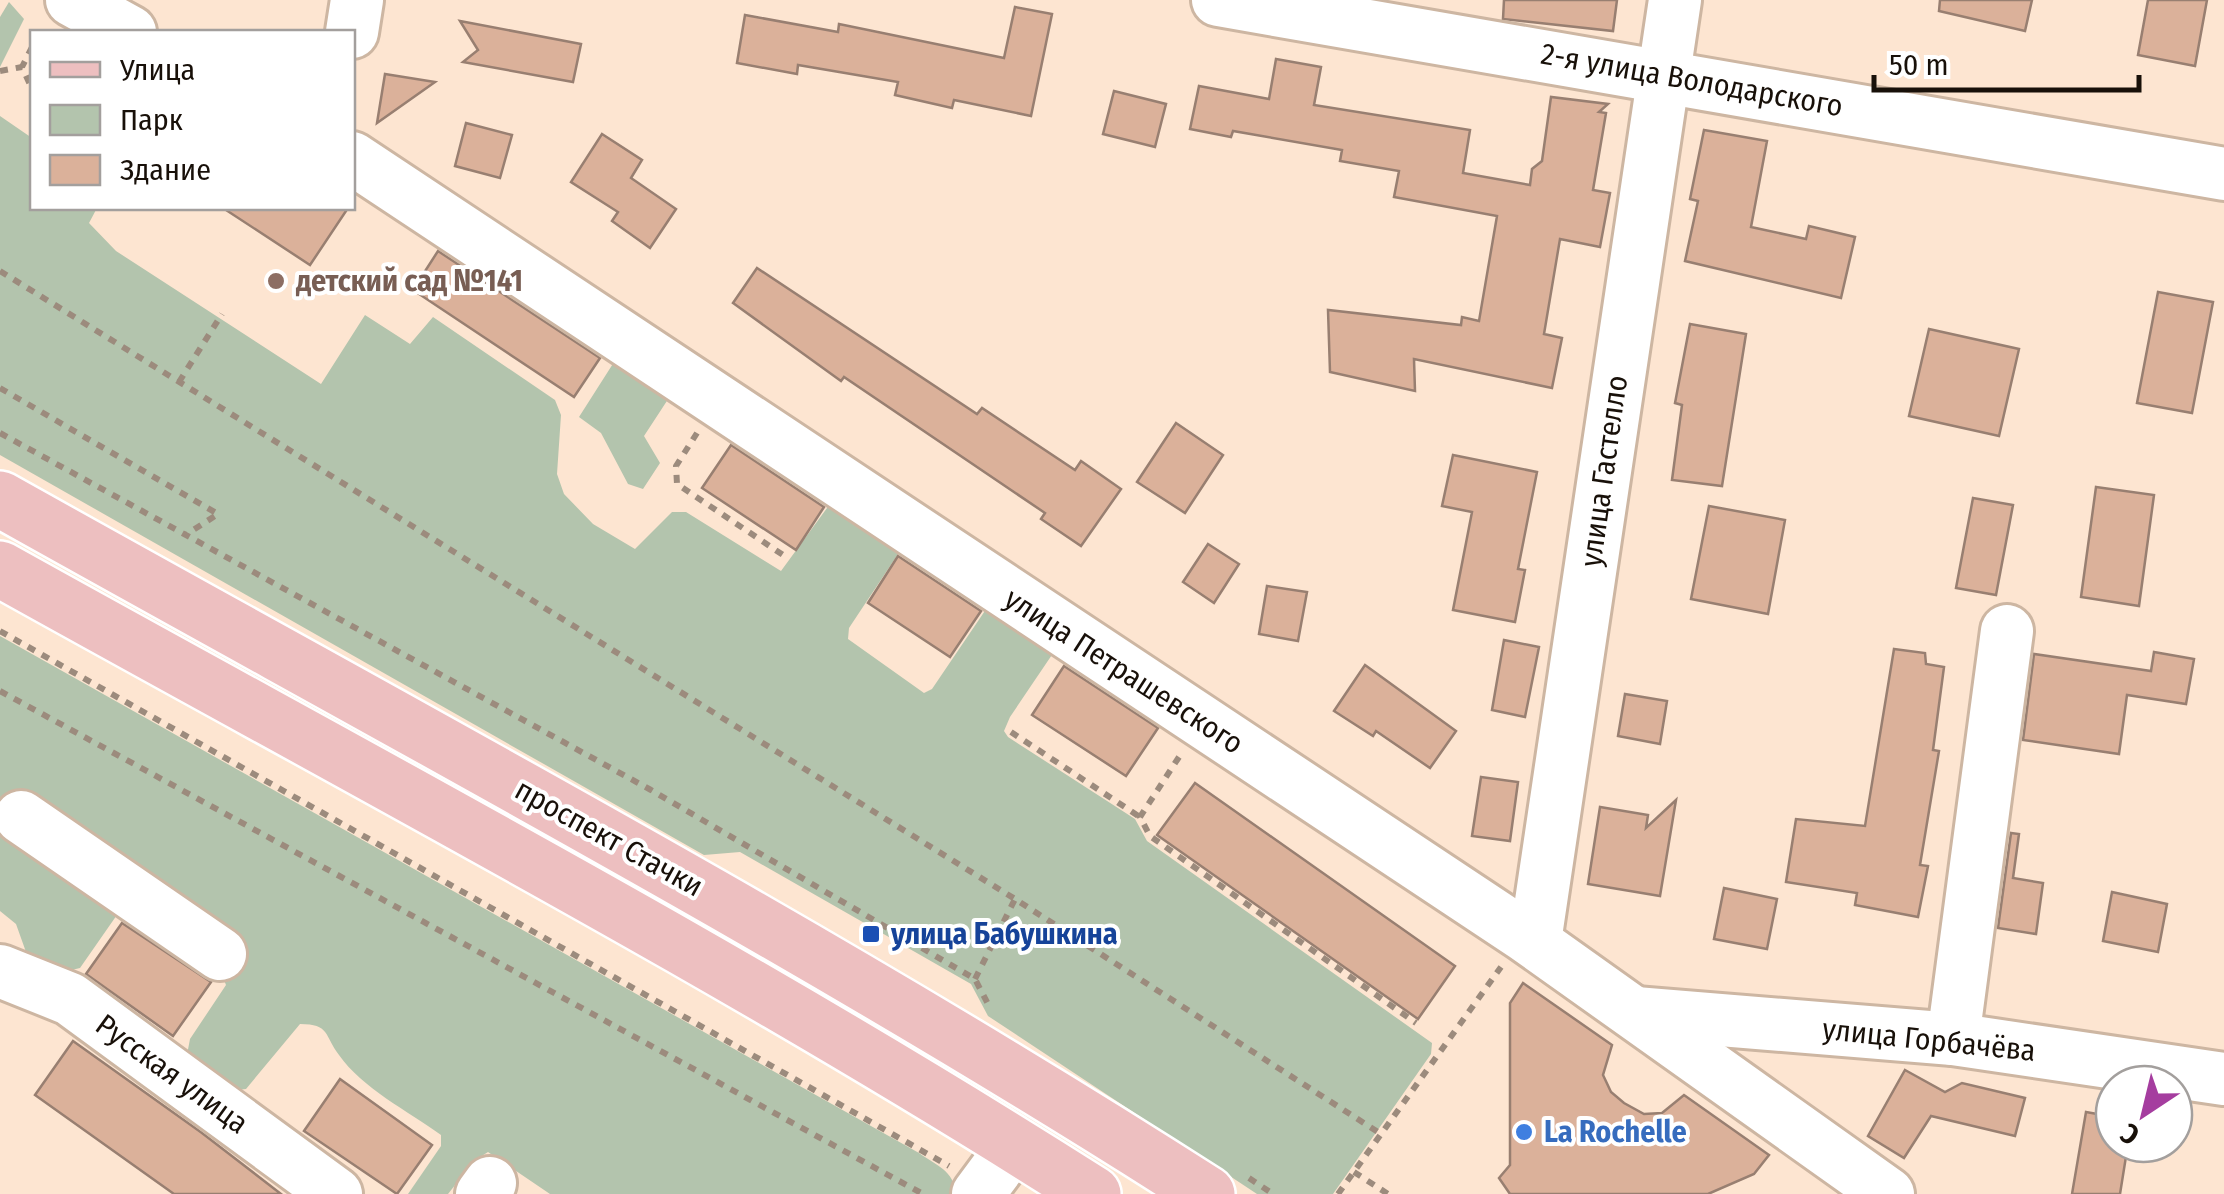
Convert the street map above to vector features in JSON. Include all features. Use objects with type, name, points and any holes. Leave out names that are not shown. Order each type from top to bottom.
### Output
[{"type":"main road","name":"проспект Стачки","points":[[0,499],[660,866],[1064,1102],[1224,1183]]},
{"type":"main road","name":"проспект Стачки","points":[[0,568],[636,922],[992,1174],[1093,1194]]},
{"type":"street","points":[[72,0],[126,30]]},
{"type":"street","points":[[352,30],[356,0]]},
{"type":"street","name":"2-я улица Володарского","points":[[1218,0],[2224,174]]},
{"type":"street","name":"улица Гастелло","points":[[1530,938],[1675,0]]},
{"type":"street","name":"улица Петрашевского","points":[[355,160],[1530,938],[1632,1013],[1824,1176],[1888,1194]]},
{"type":"street","points":[[1953,1039],[2007,631]]},
{"type":"street","points":[[7,821],[220,954]]},
{"type":"street","name":"Русская улица","points":[[0,970],[70,999],[336,1194]]},
{"type":"street","name":"улица Горбачёва","points":[[1632,1013],[1953,1039],[2224,1079]]},
{"type":"path","points":[[22,67],[30,51]]},
{"type":"path","points":[[0,71],[22,67]]},
{"type":"path","points":[[22,67],[30,85]]},
{"type":"path","points":[[0,270],[1015,900],[1382,1134]]},
{"type":"path","points":[[180,382],[222,314]]},
{"type":"path","points":[[0,388],[218,514],[188,534]]},
{"type":"path","points":[[717,403],[676,466],[676,484],[789,559]]},
{"type":"path","points":[[0,433],[696,815],[975,978],[992,1011]]},
{"type":"path","points":[[0,632],[992,1174]]},
{"type":"path","points":[[0,692],[923,1194]]},
{"type":"path","points":[[1140,817],[1202,722]]},
{"type":"path","points":[[1012,732],[1140,817],[1150,836],[1416,1023]]},
{"type":"path","points":[[975,978],[1015,900]]},
{"type":"path","points":[[1338,1194],[1530,938]]},
{"type":"path","points":[[1354,1172],[1388,1194]]},
{"type":"path","points":[[1224,1183],[1273,1194]]},
{"type":"green space","points":[[9,2],[24,19],[0,67],[0,17]]},
{"type":"green space","points":[[0,116],[30,137],[30,210],[96,210],[89,223],[116,251],[321,384],[365,315],[410,344],[433,317],[555,400],[561,415],[557,474],[564,494],[593,524],[635,549],[672,512],[686,512],[781,571],[838,493],[908,539],[849,628],[848,639],[924,693],[932,689],[995,596],[1062,640],[1010,717],[1004,731],[1008,737],[1135,819],[1147,841],[1432,1043],[1431,1054],[1333,1194],[1257,1194],[988,1016],[971,984],[740,852],[704,855],[0,455]]},
{"type":"green space","points":[[623,348],[678,384],[644,436],[660,463],[643,489],[628,484],[601,433],[579,417]]},
{"type":"green space","points":[[0,636],[919,1153],[949,1175],[955,1194],[550,1194],[488,1152],[474,1161],[448,1194],[408,1194],[441,1146],[441,1135],[360,1078],[325,1032],[310,1025],[300,1024],[246,1089],[228,1091],[186,1060],[190,1039],[226,985],[221,972],[119,912],[80,968],[59,973],[26,952],[16,924],[0,911]]},
{"type":"building","points":[[1504,0],[1617,0],[1613,31],[1503,19]]},
{"type":"building","points":[[1940,0],[2032,0],[2025,31],[1939,11]]},
{"type":"building","points":[[2148,0],[2207,0],[2195,66],[2138,55]]},
{"type":"building","points":[[1015,7],[1052,14],[1031,116],[954,100],[952,108],[895,95],[898,82],[798,65],[797,74],[737,63],[745,15],[838,32],[839,24],[1004,58]]},
{"type":"building","points":[[460,21],[581,44],[573,82],[463,62],[478,50]]},
{"type":"building","points":[[1276,59],[1321,67],[1314,105],[1470,130],[1463,173],[1530,185],[1532,169],[1542,161],[1551,97],[1608,104],[1599,112],[1606,113],[1593,190],[1610,193],[1600,247],[1560,239],[1544,334],[1562,338],[1552,388],[1414,359],[1415,391],[1330,372],[1328,310],[1461,325],[1462,317],[1479,321],[1497,216],[1394,197],[1399,171],[1340,161],[1342,150],[1233,131],[1231,137],[1190,129],[1199,86],[1269,99]]},
{"type":"building","points":[[385,74],[435,82],[377,123]]},
{"type":"building","points":[[1114,91],[1166,104],[1155,147],[1103,134]]},
{"type":"building","points":[[466,123],[512,135],[500,178],[455,166]]},
{"type":"building","points":[[1704,130],[1767,141],[1751,227],[1806,239],[1809,226],[1855,237],[1841,298],[1685,261],[1698,201],[1690,199]]},
{"type":"building","points":[[602,134],[642,160],[631,178],[676,209],[650,248],[612,221],[618,212],[571,182]]},
{"type":"building","points":[[226,210],[347,210],[310,265]]},
{"type":"building","points":[[438,251],[600,358],[574,397],[413,290]]},
{"type":"building","points":[[757,268],[977,414],[982,408],[1075,470],[1081,461],[1121,489],[1081,546],[1041,519],[1045,513],[844,377],[841,381],[733,303]]},
{"type":"building","points":[[2158,292],[2213,302],[2192,413],[2137,403]]},
{"type":"building","points":[[1690,324],[1746,334],[1722,486],[1672,480],[1682,405],[1675,403]]},
{"type":"building","points":[[1929,329],[2019,349],[1999,436],[1909,416]]},
{"type":"building","points":[[1176,423],[1223,455],[1185,513],[1137,482]]},
{"type":"building","points":[[731,445],[824,507],[796,550],[702,488]]},
{"type":"building","points":[[1453,455],[1537,472],[1518,569],[1525,570],[1515,622],[1453,610],[1472,512],[1442,506]]},
{"type":"building","points":[[2096,487],[2154,495],[2139,606],[2081,597]]},
{"type":"building","points":[[1973,498],[2013,505],[1996,595],[1956,588]]},
{"type":"building","points":[[1709,506],[1785,520],[1768,614],[1691,599]]},
{"type":"building","points":[[1208,544],[1239,564],[1214,603],[1183,582]]},
{"type":"building","points":[[898,556],[981,611],[950,657],[868,603]]},
{"type":"building","points":[[1267,586],[1307,592],[1298,641],[1259,634]]},
{"type":"building","points":[[1504,640],[1539,647],[1525,717],[1492,710]]},
{"type":"building","points":[[1894,649],[1925,653],[1926,664],[1944,667],[1933,750],[1939,751],[1920,865],[1928,866],[1918,917],[1855,905],[1857,893],[1786,882],[1796,819],[1865,826]]},
{"type":"building","points":[[2154,652],[2194,659],[2186,704],[2127,695],[2119,754],[2023,740],[2034,654],[2151,671]]},
{"type":"building","points":[[1365,665],[1456,731],[1430,768],[1376,731],[1373,736],[1334,711]]},
{"type":"building","points":[[1064,666],[1158,728],[1126,776],[1032,715]]},
{"type":"building","points":[[1625,694],[1667,701],[1660,744],[1618,736]]},
{"type":"building","points":[[1481,777],[1518,782],[1510,841],[1472,836]]},
{"type":"building","points":[[1195,783],[1455,966],[1418,1019],[1157,835]]},
{"type":"building","points":[[1676,800],[1660,896],[1588,884],[1600,807],[1648,815],[1646,828]]},
{"type":"building","points":[[2011,833],[2019,834],[2013,878],[2043,883],[2036,934],[1998,928]]},
{"type":"building","points":[[1724,888],[1777,899],[1767,949],[1714,939]]},
{"type":"building","points":[[2112,892],[2167,904],[2158,952],[2103,941]]},
{"type":"building","points":[[122,923],[211,982],[173,1036],[86,974]]},
{"type":"building","points":[[1523,983],[1612,1045],[1603,1075],[1611,1092],[1624,1103],[1644,1114],[1662,1113],[1684,1095],[1769,1155],[1754,1174],[1708,1194],[1510,1194],[1499,1178],[1510,1165],[1510,1003]]},
{"type":"building","points":[[73,1041],[281,1194],[174,1194],[35,1095]]},
{"type":"building","points":[[1905,1070],[1945,1092],[1962,1083],[2025,1098],[2015,1136],[1931,1116],[1904,1158],[1868,1136]]},
{"type":"building","points":[[340,1079],[432,1145],[397,1194],[304,1131]]},
{"type":"building","points":[[2086,1112],[2094,1113],[2094,1164],[2125,1164],[2120,1194],[2072,1194]]},
{"type":"place","name":"детский сад №141","points":[[276,281]]},
{"type":"place","name":"улица Бабушкина","points":[[871,934]]},
{"type":"place","name":"La Rochelle","points":[[1524,1132]]}]
